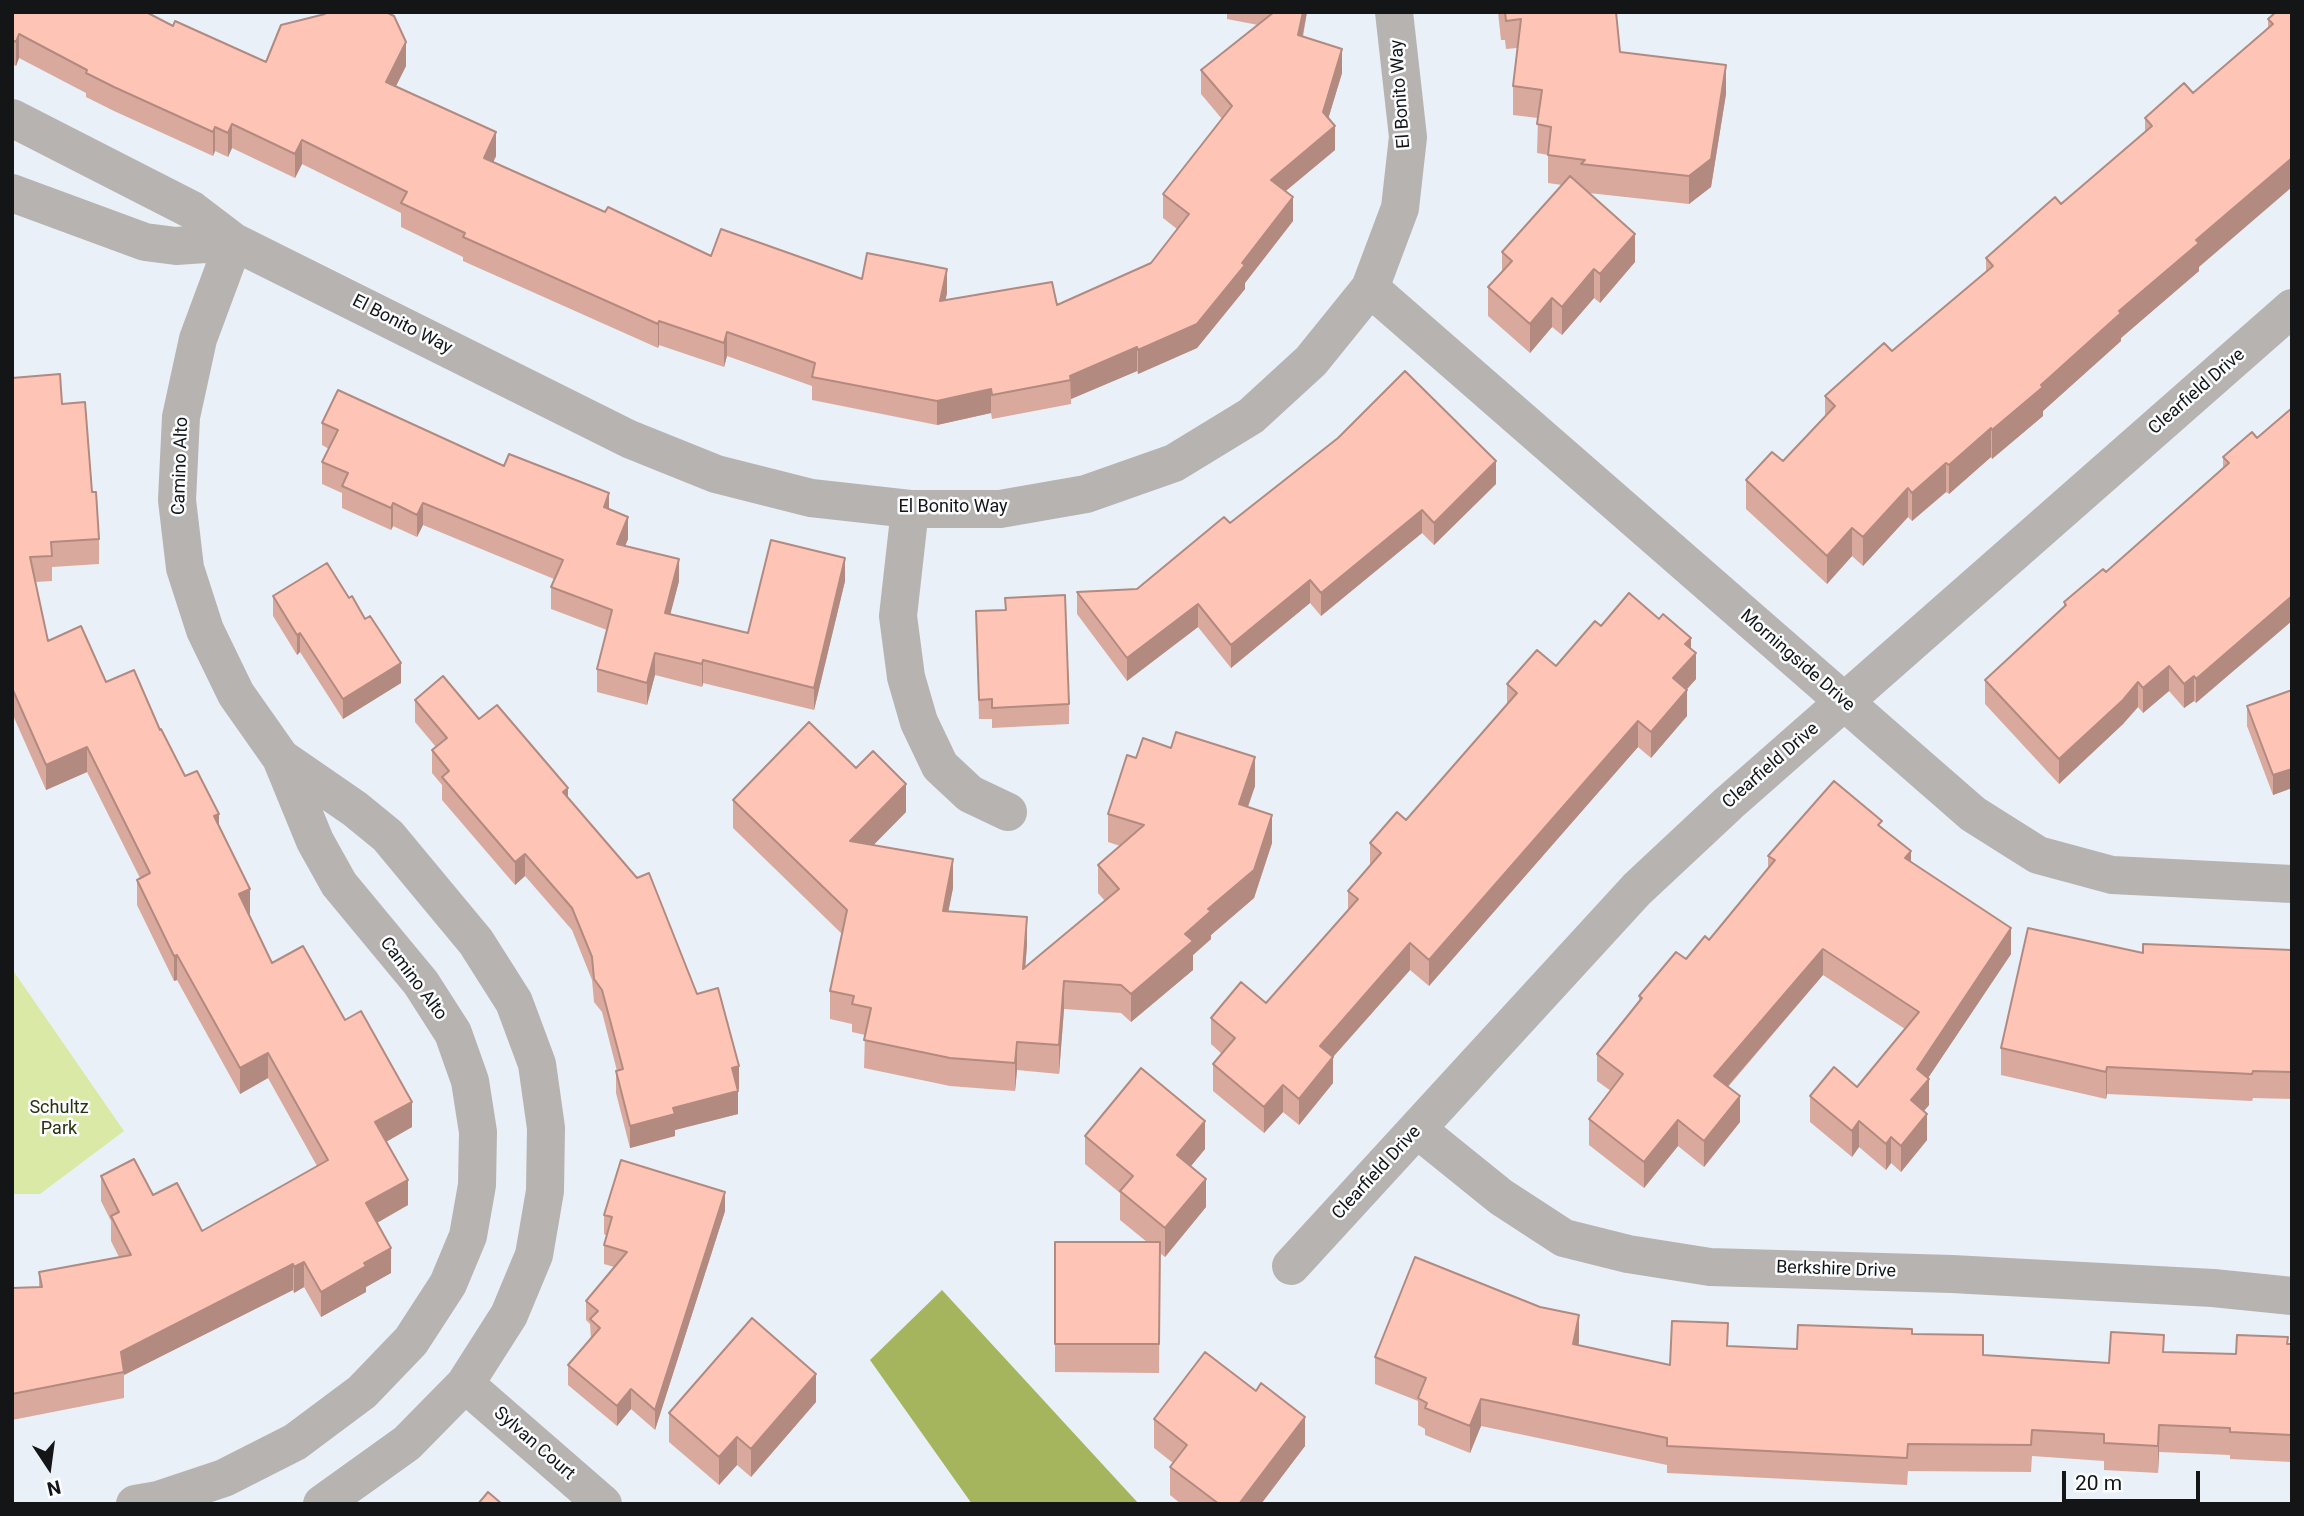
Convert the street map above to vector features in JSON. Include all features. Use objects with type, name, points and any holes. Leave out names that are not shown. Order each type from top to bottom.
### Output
[{"type":"street","name":"El Bonito Way","points":[[12,118],[192,210],[234,242],[629,439],[716,474],[811,498],[910,509],[1000,509],[1086,494],[1174,463],[1251,416],[1311,361],[1370,288],[1400,208],[1408,137],[1394,12]]},
{"type":"street","points":[[12,193],[145,242],[176,246],[234,242]]},
{"type":"street","name":"Camino Alto","points":[[135,1504],[158,1500],[224,1478],[295,1442],[362,1392],[411,1341],[448,1284],[468,1236],[477,1185],[478,1132],[470,1081],[453,1033],[421,983],[339,884],[315,841],[281,758],[236,694],[205,629],[185,568],[177,500],[181,417],[198,340],[234,242]]},
{"type":"street","name":"Morningside Drive","points":[[1370,288],[1973,814],[2038,855],[2112,875],[2292,884]]},
{"type":"street","name":"Clearfield Drive","points":[[1291,1266],[1637,889],[1729,803],[2292,308]]},
{"type":"street","points":[[910,509],[898,616],[906,677],[919,722],[940,766],[970,794],[1008,812]]},
{"type":"street","name":"Camino Alto","points":[[281,758],[355,808],[388,836],[483,952],[514,1002],[537,1064],[546,1128],[545,1191],[534,1255],[509,1315],[465,1384],[407,1443],[322,1504]]},
{"type":"street","name":"Berkshire Drive","points":[[1418,1130],[1501,1197],[1564,1238],[1628,1254],[1710,1267],[1952,1274],[2213,1288],[2292,1296]]},
{"type":"street","name":"Sylvan Court","points":[[465,1384],[603,1504]]},
{"type":"green space","name":"Schultz Park","points":[[12,969],[124,1131],[40,1194],[12,1194]]},
{"type":"green space","points":[[942,1290],[1139,1504],[972,1504],[870,1360]]},
{"type":"building","points":[[12,12],[146,12],[173,26],[175,21],[266,62],[281,25],[328,12],[386,12],[394,16],[406,42],[386,82],[496,132],[484,158],[605,212],[608,207],[711,256],[721,229],[862,279],[867,253],[947,269],[940,301],[1052,282],[1057,305],[1151,263],[1189,214],[1163,194],[1232,106],[1201,70],[1274,12],[1303,12],[1298,35],[1342,49],[1323,112],[1335,126],[1271,180],[1293,197],[1242,263],[1245,265],[1197,324],[1070,376],[1071,380],[992,395],[991,389],[937,401],[812,377],[815,363],[727,332],[724,343],[659,321],[658,324],[463,237],[465,233],[401,203],[407,192],[302,140],[295,154],[232,124],[228,133],[215,127],[213,132],[86,73],[87,70],[19,34],[16,42],[12,40]]},
{"type":"building","points":[[1505,12],[1616,12],[1620,52],[1726,65],[1711,159],[1689,176],[1581,164],[1585,160],[1548,155],[1551,127],[1537,124],[1542,90],[1513,86],[1521,19],[1506,21]]},
{"type":"building","points":[[2276,12],[2292,12],[2292,158],[2196,240],[2199,243],[2119,311],[2121,313],[2041,385],[2043,387],[1912,493],[1908,488],[1863,537],[1852,528],[1827,556],[1746,480],[1772,452],[1783,461],[1835,406],[1825,396],[1884,343],[1892,351],[1993,266],[1986,258],[2055,197],[2061,204],[2152,126],[2145,118],[2184,83],[2193,93],[2273,24],[2268,19]]},
{"type":"building","points":[[1570,176],[1635,234],[1600,274],[1594,269],[1562,307],[1552,298],[1530,324],[1488,287],[1512,261],[1502,252]]},
{"type":"building","points":[[1405,371],[1496,461],[1434,523],[1422,510],[1321,593],[1310,580],[1231,645],[1198,604],[1127,658],[1077,592],[1137,589],[1224,517],[1230,523],[1338,438]]},
{"type":"building","points":[[60,374],[62,404],[85,402],[92,492],[96,492],[99,539],[51,542],[52,556],[30,557],[48,641],[81,626],[106,682],[134,670],[160,730],[185,776],[197,771],[219,814],[214,816],[250,889],[239,894],[272,963],[303,946],[345,1020],[361,1011],[412,1102],[375,1122],[408,1180],[366,1203],[391,1248],[321,1292],[304,1262],[294,1267],[293,1264],[121,1352],[124,1372],[12,1394],[12,1288],[42,1287],[39,1272],[131,1255],[111,1216],[119,1212],[101,1176],[134,1159],[153,1195],[177,1183],[202,1231],[328,1160],[268,1053],[240,1068],[177,955],[174,956],[137,880],[150,873],[87,747],[46,765],[12,688],[12,378]]},
{"type":"building","points":[[338,390],[504,466],[509,454],[609,493],[604,507],[628,517],[617,544],[679,559],[665,613],[748,633],[771,540],[845,558],[814,688],[703,660],[702,664],[655,653],[647,683],[597,669],[612,610],[551,587],[563,560],[423,503],[417,515],[393,503],[391,508],[342,486],[348,473],[322,462],[338,430],[322,423]]},
{"type":"building","points":[[2292,408],[2292,596],[2196,679],[2194,676],[2184,684],[2169,666],[2143,688],[2138,682],[2123,700],[2059,759],[1985,680],[2066,605],[2064,602],[2103,569],[2106,572],[2229,463],[2223,457],[2252,432],[2257,438]]},
{"type":"building","points":[[327,563],[349,598],[352,596],[365,619],[370,616],[401,663],[343,699],[273,596]]},
{"type":"building","points":[[1629,593],[1659,619],[1663,614],[1691,638],[1685,644],[1696,653],[1673,678],[1687,690],[1651,732],[1638,721],[1429,960],[1410,943],[1320,1046],[1333,1057],[1299,1099],[1283,1085],[1264,1107],[1213,1064],[1235,1038],[1211,1018],[1241,982],[1266,1003],[1358,899],[1348,891],[1381,853],[1370,843],[1397,812],[1406,820],[1517,693],[1507,684],[1537,650],[1556,666],[1595,621],[1601,626]]},
{"type":"building","points":[[1065,595],[1069,704],[992,708],[992,699],[979,700],[976,611],[1006,610],[1005,598]]},
{"type":"building","points":[[443,676],[479,719],[497,705],[568,788],[563,792],[637,878],[649,873],[697,994],[718,988],[739,1066],[732,1068],[738,1091],[673,1108],[675,1114],[630,1126],[616,1071],[623,1069],[602,990],[594,979],[592,957],[572,908],[525,854],[515,862],[442,777],[449,771],[432,750],[447,738],[415,700]]},
{"type":"building","points":[[2292,690],[2292,769],[2273,775],[2247,706]]},
{"type":"building","points":[[809,722],[856,768],[873,751],[906,784],[850,841],[953,859],[943,911],[1027,917],[1023,969],[1119,889],[1098,865],[1144,825],[1108,814],[1127,755],[1136,758],[1143,738],[1171,748],[1176,732],[1255,757],[1239,804],[1272,815],[1254,870],[1208,909],[1211,911],[1185,934],[1193,941],[1131,994],[1121,985],[1064,981],[1059,1045],[1017,1042],[1015,1063],[950,1058],[864,1040],[871,1008],[852,1004],[854,996],[830,991],[847,910],[733,800]]},
{"type":"building","points":[[1834,781],[1882,821],[1878,825],[1911,851],[1905,858],[2011,928],[1917,1069],[1929,1079],[1911,1100],[1927,1114],[1901,1146],[1891,1137],[1886,1144],[1859,1121],[1852,1131],[1810,1096],[1834,1067],[1857,1087],[1919,1012],[1823,949],[1714,1076],[1740,1096],[1704,1141],[1678,1120],[1644,1162],[1589,1119],[1623,1074],[1597,1054],[1642,998],[1639,996],[1676,952],[1686,959],[1705,936],[1709,940],[1775,860],[1768,856]]},
{"type":"building","points":[[2028,928],[2143,953],[2143,944],[2292,950],[2292,1072],[2253,1071],[2252,1074],[2107,1067],[2106,1072],[2001,1048]]},
{"type":"building","points":[[1141,1068],[1205,1121],[1177,1155],[1206,1179],[1165,1228],[1120,1191],[1133,1176],[1085,1136]]},
{"type":"building","points":[[621,1160],[725,1192],[655,1410],[631,1389],[617,1406],[568,1365],[600,1328],[590,1319],[598,1311],[586,1301],[627,1252],[604,1245],[612,1217],[604,1215]]},
{"type":"building","points":[[1055,1242],[1160,1242],[1159,1344],[1055,1344]]},
{"type":"building","points":[[1415,1257],[1540,1307],[1579,1315],[1573,1344],[1670,1365],[1672,1321],[1728,1323],[1727,1346],[1797,1349],[1798,1325],[1912,1329],[1912,1334],[1983,1335],[1983,1355],[2109,1363],[2111,1332],[2164,1335],[2163,1352],[2236,1354],[2237,1335],[2288,1337],[2287,1344],[2292,1344],[2292,1435],[2230,1432],[2230,1428],[2159,1425],[2158,1446],[2104,1443],[2104,1434],[2032,1430],[2031,1445],[1908,1444],[1907,1458],[1667,1446],[1667,1438],[1481,1399],[1470,1426],[1425,1408],[1427,1403],[1418,1398],[1426,1378],[1375,1357]]},
{"type":"building","points":[[752,1318],[816,1374],[751,1449],[737,1437],[719,1457],[669,1413]]},
{"type":"building","points":[[1205,1352],[1256,1391],[1261,1383],[1305,1417],[1239,1504],[1219,1504],[1170,1467],[1187,1445],[1154,1419]]},
{"type":"building","points":[[488,1492],[502,1504],[478,1504]]}]
